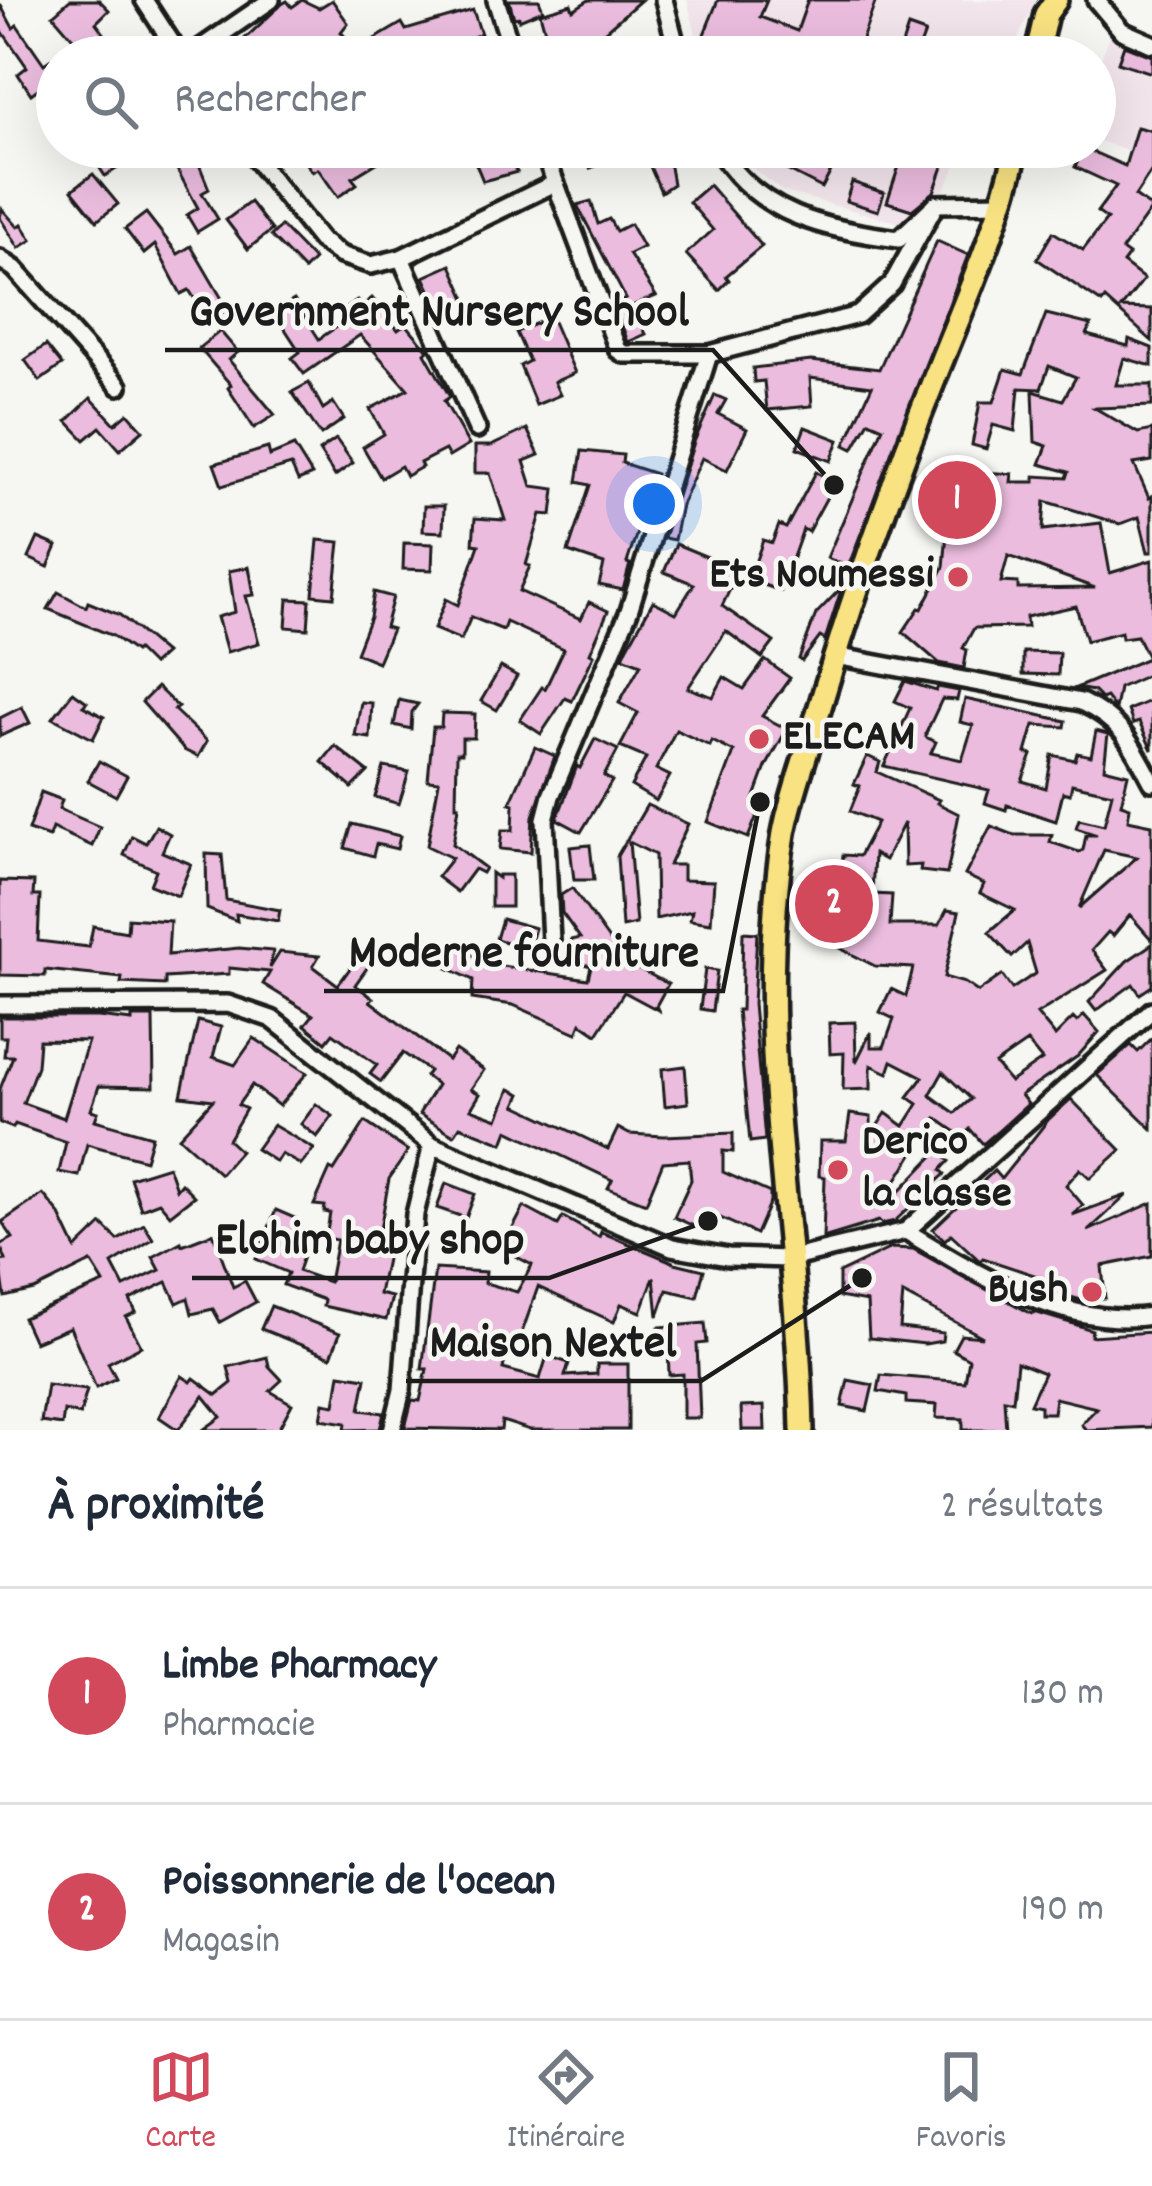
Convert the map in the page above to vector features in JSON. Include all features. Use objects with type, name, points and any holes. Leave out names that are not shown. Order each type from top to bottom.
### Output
[{"type":"highway","points":[[1042,36],[1051,7]]},
{"type":"highway","points":[[802,1430],[801,1360],[774,1072],[775,911],[785,830],[835,656],[914,429],[1004,203],[1012,168]]},
{"type":"street","points":[[144,0],[169,36]]},
{"type":"street","points":[[216,36],[271,0]]},
{"type":"street","points":[[496,0],[507,36]]},
{"type":"street","points":[[664,0],[673,36]]},
{"type":"street","points":[[1051,7],[1065,0]]},
{"type":"street","points":[[1096,0],[1122,31],[1152,44]]},
{"type":"street","points":[[263,168],[321,241],[341,256],[371,265],[401,258],[553,184]]},
{"type":"street","points":[[548,168],[618,350],[634,356],[709,354],[858,315],[892,284],[936,204]]},
{"type":"street","points":[[728,168],[755,194],[795,217],[853,233],[899,239],[936,204],[1004,203]]},
{"type":"street","points":[[401,258],[477,429]]},
{"type":"street","points":[[0,259],[15,268],[119,386]]},
{"type":"street","points":[[551,941],[545,819],[550,796],[622,628],[709,354]]},
{"type":"street","points":[[835,656],[1081,702],[1110,716],[1152,782]]},
{"type":"street","points":[[0,1005],[228,1004],[250,1009],[272,1019],[432,1145],[672,1247],[728,1257],[789,1259],[906,1231],[1152,1010]]},
{"type":"street","points":[[392,1430],[402,1390],[409,1261],[432,1145]]},
{"type":"street","points":[[906,1231],[1001,1284],[1059,1307],[1119,1321],[1152,1316]]},
{"type":"shaded area","points":[[687,0],[1036,0],[1019,36],[696,36]]},
{"type":"shaded area","points":[[1116,38],[1152,49],[1152,161],[1116,147]]},
{"type":"shaded area","points":[[753,168],[955,168],[925,230],[782,191]]},
{"type":"building","points":[[70,0],[99,0],[109,10],[96,23],[106,36],[71,36],[53,15]]},
{"type":"building","points":[[302,0],[319,8],[332,0],[348,23],[341,32],[344,36],[248,36],[282,4],[287,1],[292,7]]},
{"type":"building","points":[[509,0],[539,0],[543,10],[519,20]]},
{"type":"building","points":[[589,0],[641,0],[599,36],[546,36],[540,13],[571,4],[573,10]]},
{"type":"building","points":[[718,0],[767,0],[760,17],[797,31],[808,0],[876,0],[863,36],[703,36]]},
{"type":"building","points":[[0,4],[13,28],[17,25],[36,52],[36,90],[31,94],[18,74],[27,67],[0,28]]},
{"type":"building","points":[[473,10],[481,34],[380,36],[402,23],[406,30]]},
{"type":"building","points":[[908,27],[925,33],[924,36],[905,36]]},
{"type":"building","points":[[1124,45],[1152,56],[1152,73],[1118,62]]},
{"type":"building","points":[[1137,127],[1152,131],[1152,170],[1135,196],[1152,208],[1122,250],[1129,255],[1123,263],[1144,279],[1121,308],[1152,309],[1152,341],[1105,299],[1102,303],[1037,259],[1053,232],[1083,250],[1107,219],[1097,212],[1116,186],[1077,168],[1116,168],[1116,162],[1125,166]]},
{"type":"building","points":[[176,168],[201,168],[209,189],[202,193],[218,219],[197,232],[187,215],[198,208]]},
{"type":"building","points":[[309,168],[368,168],[352,178],[357,184],[338,197],[318,169],[312,172]]},
{"type":"building","points":[[478,168],[514,168],[517,172],[483,181]]},
{"type":"building","points":[[651,168],[670,168],[673,184],[661,192]]},
{"type":"building","points":[[783,168],[833,168],[822,188]]},
{"type":"building","points":[[898,168],[943,168],[934,192],[912,210],[887,202]]},
{"type":"building","points":[[93,174],[118,204],[97,221],[72,190]]},
{"type":"building","points":[[852,182],[884,193],[878,211],[846,201]]},
{"type":"building","points":[[709,185],[762,246],[726,276],[729,280],[719,290],[686,254],[713,230],[689,202]]},
{"type":"building","points":[[591,201],[598,224],[609,219],[616,231],[630,224],[643,247],[629,254],[656,296],[632,306],[646,334],[628,342],[614,304],[626,299],[577,205]]},
{"type":"building","points":[[250,202],[272,230],[248,249],[226,220]]},
{"type":"building","points":[[2,209],[18,227],[22,224],[32,240],[19,248],[0,218]]},
{"type":"building","points":[[146,213],[178,254],[191,246],[228,309],[209,321],[189,290],[181,294],[155,245],[144,254],[125,229]]},
{"type":"building","points":[[281,226],[314,260],[304,270],[271,236]]},
{"type":"building","points":[[937,241],[968,255],[848,567],[827,558],[883,427],[869,421],[853,449],[845,445],[872,386],[810,378],[812,406],[767,410],[764,381],[754,382],[753,368],[811,361],[879,369]]},
{"type":"building","points":[[451,265],[468,303],[442,315],[424,277]]},
{"type":"building","points":[[372,298],[398,330],[406,324],[428,350],[425,353],[450,397],[444,401],[469,445],[449,457],[445,450],[406,476],[401,466],[381,478],[363,447],[384,434],[370,409],[408,389],[360,335],[304,374],[292,358],[300,352],[274,312],[294,300],[319,339],[348,319],[342,312],[357,300],[362,306]]},
{"type":"building","points":[[1046,314],[1091,325],[1087,335],[1128,346],[1129,339],[1152,348],[1152,366],[1124,358],[1116,385],[1152,385],[1152,406],[1095,408],[1138,433],[1152,430],[1152,461],[1134,464],[1149,498],[1152,496],[1152,552],[1148,552],[1139,517],[1120,524],[1045,501],[1043,530],[1101,523],[1110,573],[1152,560],[1152,673],[1119,688],[1115,709],[1106,697],[1076,688],[1148,658],[1137,636],[1122,638],[1121,632],[1086,641],[1076,606],[1026,617],[1027,627],[974,628],[963,648],[967,650],[964,668],[939,663],[903,632],[922,609],[944,567],[948,521],[938,520],[939,498],[949,499],[951,470],[1012,474],[1011,482],[1035,482],[1035,476],[1067,478],[1069,472],[1040,464],[1047,446],[1035,442],[1033,391],[1063,400],[1076,377],[1049,366],[1041,389],[1019,388],[1015,431],[993,425],[986,449],[972,445],[980,402],[994,402],[1005,369],[1023,374]],"holes":[[[1008,556],[1095,588],[1018,589],[1018,583],[1001,582]]]},
{"type":"building","points":[[551,317],[575,373],[554,382],[560,395],[536,405],[520,366],[529,361],[516,332]]},
{"type":"building","points":[[220,331],[238,352],[229,360],[275,415],[254,428],[228,388],[231,385],[199,348]]},
{"type":"building","points":[[46,345],[62,365],[40,381],[25,360]]},
{"type":"building","points":[[309,383],[323,409],[333,402],[344,419],[321,435],[292,392]]},
{"type":"building","points":[[715,395],[726,400],[718,414],[747,429],[727,470],[702,458],[681,505],[674,540],[664,538],[694,442]]},
{"type":"building","points":[[91,398],[115,424],[128,413],[143,430],[120,450],[100,427],[85,440],[67,421]]},
{"type":"building","points":[[805,427],[839,440],[831,461],[797,448]]},
{"type":"building","points":[[527,429],[539,455],[524,461],[532,486],[555,489],[552,515],[541,514],[526,565],[530,566],[519,591],[581,619],[589,602],[608,611],[572,701],[565,698],[541,734],[520,720],[545,689],[564,649],[506,622],[503,630],[471,617],[461,640],[434,629],[446,599],[458,605],[479,545],[473,544],[475,518],[505,520],[490,473],[475,473],[475,446],[491,446]]},
{"type":"building","points":[[336,439],[353,463],[335,476],[319,451]]},
{"type":"building","points":[[294,446],[312,475],[298,481],[291,465],[222,486],[214,464],[268,448],[270,456]]},
{"type":"building","points":[[582,451],[623,455],[622,463],[656,474],[623,590],[599,585],[604,564],[568,552],[590,485],[577,482]]},
{"type":"building","points":[[816,472],[835,482],[808,532],[803,529],[781,591],[749,580],[763,540],[772,543],[779,525],[786,528]]},
{"type":"building","points":[[424,506],[444,506],[443,532],[423,531]]},
{"type":"building","points":[[38,538],[57,546],[48,567],[29,558]]},
{"type":"building","points":[[318,540],[340,542],[334,597],[313,595]]},
{"type":"building","points":[[404,543],[433,544],[432,570],[403,569]]},
{"type":"building","points":[[676,544],[739,570],[722,606],[774,642],[762,658],[726,631],[688,688],[713,697],[724,677],[744,689],[765,660],[790,678],[762,716],[787,729],[752,805],[760,808],[748,838],[708,822],[734,752],[676,730],[656,769],[670,776],[656,801],[631,786],[646,758],[620,747],[638,713],[619,703],[641,664],[623,657],[653,601],[676,613],[694,584],[664,572]]},
{"type":"building","points":[[249,567],[254,595],[246,596],[259,643],[227,652],[217,617],[235,612],[229,571]]},
{"type":"building","points":[[842,587],[825,640],[820,637],[802,661],[816,614]]},
{"type":"building","points":[[58,592],[86,607],[88,602],[120,615],[165,653],[152,665],[113,636],[48,609]]},
{"type":"building","points":[[374,592],[393,597],[385,627],[392,629],[378,662],[356,653]]},
{"type":"building","points":[[288,599],[310,600],[308,629],[286,627]]},
{"type":"building","points":[[1023,652],[1059,653],[1058,675],[1023,674]]},
{"type":"building","points":[[501,667],[517,676],[497,710],[481,701]]},
{"type":"building","points":[[905,681],[936,691],[938,687],[959,691],[957,700],[942,699],[926,737],[936,742],[931,753],[962,760],[973,725],[960,722],[965,699],[1066,721],[1065,727],[1034,725],[1026,753],[1032,755],[1022,781],[1046,788],[1052,755],[1075,760],[1077,753],[1091,756],[1096,731],[1108,734],[1104,768],[1128,774],[1121,804],[1130,807],[1128,820],[1152,825],[1152,940],[1130,915],[1113,936],[1108,932],[1092,950],[1107,970],[1037,1014],[1055,1036],[1073,1018],[1077,1022],[1084,1015],[1099,1032],[1078,1056],[1021,1095],[1028,1104],[983,1144],[970,1129],[963,1137],[936,1118],[887,1195],[892,1199],[938,1151],[949,1161],[941,1170],[945,1174],[895,1221],[879,1221],[823,1238],[825,1177],[819,1176],[820,1141],[846,1141],[850,1114],[871,1117],[871,1135],[886,1113],[904,1126],[918,1104],[908,1097],[923,1077],[892,1061],[888,1073],[871,1065],[871,1089],[843,1090],[844,1053],[830,1054],[829,1023],[855,1022],[856,1062],[871,1032],[871,1047],[884,1047],[894,1019],[880,1012],[891,989],[906,996],[913,968],[875,966],[824,940],[838,913],[819,905],[830,879],[840,883],[843,855],[859,856],[877,822],[850,811],[860,786],[854,784],[867,756],[880,762],[877,772],[959,814],[947,874],[920,871],[921,865],[905,866],[904,823],[885,860],[874,854],[872,894],[892,895],[890,925],[939,925],[947,910],[959,912],[944,977],[978,992],[1002,975],[1012,989],[1036,973],[1027,943],[1012,957],[989,932],[1015,910],[980,893],[984,884],[965,875],[991,826],[1014,835],[1052,835],[1050,842],[1079,852],[1086,835],[1097,835],[1076,828],[1079,819],[1104,825],[1112,793],[1072,784],[1070,794],[1063,792],[1056,821],[985,803],[989,790],[884,766],[910,708],[895,701]],"holes":[[[1104,850],[1137,857],[1079,908]],[[1027,1042],[1042,1060],[1010,1082],[995,1064]],[[943,1072],[971,1099],[955,1113],[930,1095]]]},
{"type":"building","points":[[157,687],[207,741],[198,757],[184,750],[142,702]]},
{"type":"building","points":[[73,692],[87,702],[83,706],[104,717],[93,739],[53,718]]},
{"type":"building","points":[[399,700],[418,704],[412,712],[411,729],[394,725]]},
{"type":"building","points":[[1152,700],[1152,750],[1128,710]]},
{"type":"building","points":[[361,702],[372,703],[370,738],[355,736]]},
{"type":"building","points":[[22,707],[30,723],[0,736],[0,718]]},
{"type":"building","points":[[442,713],[475,714],[474,738],[462,738],[462,753],[457,753],[459,806],[453,844],[485,868],[482,873],[474,869],[457,892],[437,877],[452,858],[427,846],[439,781],[428,780],[433,727],[441,727]]},
{"type":"building","points":[[595,739],[618,750],[604,776],[612,781],[581,832],[557,819],[577,766],[580,768]]},
{"type":"building","points":[[335,746],[368,772],[352,788],[322,762]]},
{"type":"building","points":[[535,747],[555,756],[533,816],[531,852],[500,849],[502,830],[513,830],[514,804],[510,803]]},
{"type":"building","points":[[99,761],[127,776],[116,796],[88,781]]},
{"type":"building","points":[[384,767],[409,772],[399,804],[375,797]]},
{"type":"building","points":[[41,792],[62,800],[59,809],[100,827],[92,846],[52,828],[49,837],[28,830]]},
{"type":"building","points":[[647,805],[688,824],[669,865],[683,865],[683,880],[714,881],[711,923],[690,920],[692,911],[656,919],[655,855],[629,842],[636,924],[622,927],[617,856]]},
{"type":"building","points":[[352,824],[400,836],[397,849],[376,844],[373,856],[345,848]]},
{"type":"building","points":[[156,826],[170,834],[162,852],[191,864],[178,896],[150,885],[156,870],[124,855],[132,836],[146,843]]},
{"type":"building","points":[[590,845],[594,880],[574,880],[570,847]]},
{"type":"building","points":[[206,854],[222,855],[226,900],[280,910],[278,921],[236,914],[237,921],[207,909]]},
{"type":"building","points":[[491,873],[498,878],[511,875],[511,907],[491,907]]},
{"type":"building","points":[[0,881],[34,882],[33,896],[40,896],[38,941],[89,947],[93,926],[127,932],[128,918],[170,921],[168,955],[239,948],[273,951],[270,968],[280,952],[319,956],[313,966],[338,985],[358,957],[369,965],[355,985],[373,998],[370,1001],[448,1060],[455,1050],[484,1070],[471,1089],[480,1094],[471,1109],[498,1119],[510,1089],[521,1094],[516,1105],[608,1149],[618,1128],[629,1134],[664,1136],[733,1133],[733,1152],[723,1151],[723,1172],[770,1193],[756,1234],[716,1216],[709,1233],[674,1217],[691,1180],[689,1160],[663,1162],[646,1203],[608,1188],[612,1180],[508,1130],[503,1143],[460,1126],[454,1135],[419,1114],[437,1085],[425,1076],[429,1071],[403,1053],[381,1082],[370,1074],[377,1065],[333,1033],[326,1042],[305,1025],[313,1015],[263,984],[270,972],[229,968],[229,974],[165,978],[165,985],[45,970],[45,976],[0,975]]},
{"type":"building","points":[[572,888],[632,972],[630,964],[668,984],[658,1010],[624,992],[597,1034],[581,1023],[577,1033],[513,1005],[472,999],[473,980],[435,962],[449,942],[489,964],[588,979],[591,966],[576,962],[571,940],[580,938],[562,913],[561,895]]},
{"type":"building","points":[[502,919],[535,928],[529,949],[496,939]]},
{"type":"building","points":[[743,932],[757,933],[753,1004],[765,1140],[750,1142],[737,1010],[741,1010]]},
{"type":"building","points":[[1152,944],[1152,986],[1140,994],[1133,984],[1096,1011],[1089,1002],[1127,961]]},
{"type":"building","points":[[705,969],[717,971],[712,1011],[700,1009]]},
{"type":"building","points":[[0,1017],[132,1021],[132,1017],[153,1017],[154,1087],[99,1086],[91,1110],[98,1112],[95,1120],[152,1136],[145,1160],[87,1144],[79,1176],[59,1172],[66,1142],[0,1123],[0,1089],[13,1056],[4,1056],[6,1037],[0,1037]],"holes":[[[39,1040],[88,1041],[64,1118],[23,1103],[37,1066]]]},
{"type":"building","points":[[198,1021],[221,1027],[213,1057],[235,1065],[254,1038],[307,1073],[279,1106],[252,1085],[238,1105],[246,1109],[228,1140],[240,1151],[220,1174],[179,1137],[213,1100],[181,1096]]},
{"type":"building","points":[[1152,1038],[1152,1129],[1097,1075],[1131,1045],[1138,1052]]},
{"type":"building","points":[[685,1066],[688,1103],[665,1106],[662,1069]]},
{"type":"building","points":[[1071,1099],[1121,1150],[1090,1178],[1080,1169],[1066,1185],[1083,1205],[1072,1215],[1127,1195],[1088,1231],[1152,1203],[1152,1256],[1102,1266],[1105,1298],[1081,1300],[1039,1288],[1043,1278],[983,1258],[980,1261],[951,1234],[945,1240],[933,1229],[994,1171],[1001,1179]]},
{"type":"building","points":[[316,1104],[333,1116],[317,1137],[301,1124]]},
{"type":"building","points":[[365,1122],[408,1151],[389,1179],[376,1252],[387,1254],[379,1294],[392,1297],[386,1320],[323,1306],[324,1300],[283,1285],[288,1273],[256,1259],[276,1210],[297,1219],[293,1230],[310,1236],[298,1271],[329,1282],[337,1240],[326,1238],[330,1213],[324,1212],[325,1206],[314,1205],[330,1169],[334,1171]]},
{"type":"building","points":[[273,1125],[314,1149],[301,1165],[281,1154],[276,1162],[256,1149]]},
{"type":"building","points":[[168,1166],[176,1189],[181,1183],[194,1196],[170,1215],[159,1202],[141,1209],[130,1178]]},
{"type":"building","points":[[446,1183],[475,1194],[466,1218],[437,1208]]},
{"type":"building","points":[[43,1194],[59,1213],[76,1249],[102,1224],[118,1240],[144,1224],[153,1239],[112,1264],[124,1287],[160,1270],[153,1257],[213,1233],[233,1287],[245,1281],[256,1302],[220,1322],[213,1309],[192,1314],[188,1298],[177,1303],[167,1282],[130,1300],[136,1312],[126,1317],[141,1346],[108,1363],[116,1378],[96,1388],[70,1327],[34,1342],[23,1318],[104,1283],[91,1262],[34,1290],[5,1297],[0,1261],[6,1260],[0,1245],[13,1238],[2,1222]]},
{"type":"building","points":[[524,1207],[558,1225],[563,1217],[599,1237],[601,1232],[704,1270],[697,1297],[667,1290],[658,1316],[654,1277],[641,1312],[621,1304],[614,1322],[538,1287],[519,1341],[510,1338],[503,1369],[540,1379],[547,1356],[569,1363],[565,1376],[597,1374],[597,1364],[628,1364],[628,1430],[530,1430],[502,1421],[501,1430],[405,1428],[412,1400],[420,1401],[427,1369],[422,1369],[435,1269],[486,1272],[485,1283],[517,1292],[532,1265],[502,1249]]},
{"type":"building","points":[[891,1248],[913,1249],[1032,1314],[1092,1330],[1091,1336],[1152,1332],[1152,1427],[1086,1430],[1081,1424],[1097,1408],[1055,1398],[1053,1413],[1040,1413],[1040,1406],[1030,1404],[1044,1373],[1017,1362],[1013,1401],[1004,1399],[1006,1430],[963,1430],[963,1419],[936,1418],[937,1405],[906,1403],[906,1396],[878,1391],[881,1375],[965,1382],[969,1359],[953,1350],[961,1335],[983,1337],[903,1294],[900,1328],[943,1333],[942,1341],[925,1344],[869,1338],[867,1302],[839,1297],[839,1273]]},
{"type":"building","points":[[271,1306],[340,1333],[331,1357],[261,1329]]},
{"type":"building","points":[[705,1323],[707,1343],[697,1344],[700,1418],[683,1418],[683,1374],[669,1375],[668,1347],[661,1348],[659,1327]]},
{"type":"building","points":[[267,1357],[282,1380],[270,1391],[292,1404],[278,1430],[203,1430],[221,1417],[204,1396],[178,1430],[159,1417],[182,1376],[191,1382],[194,1378],[217,1395],[232,1383],[228,1367]]},
{"type":"building","points":[[340,1374],[366,1378],[360,1410],[384,1413],[380,1429],[345,1430],[346,1423],[321,1419],[324,1403],[335,1405]]},
{"type":"building","points":[[848,1380],[873,1385],[867,1411],[842,1406]]},
{"type":"building","points":[[47,1385],[87,1390],[80,1415],[64,1411],[62,1425],[41,1422]]},
{"type":"building","points":[[764,1406],[765,1430],[742,1430],[741,1407]]},
{"type":"place","name":"Government Nursery School","points":[[834,485]]},
{"type":"place","name":"Limbe Pharmacy","points":[[957,500]]},
{"type":"place","name":"Ets Noumessi","points":[[958,577]]},
{"type":"place","name":"ELECAM","points":[[759,739]]},
{"type":"place","name":"Moderne fourniture","points":[[760,802]]},
{"type":"place","name":"Poissonnerie de l'ocean","points":[[834,904]]},
{"type":"place","name":"Derico la classe","points":[[838,1170]]},
{"type":"place","name":"Elohim baby shop","points":[[708,1221]]},
{"type":"place","name":"Maison Nextel","points":[[862,1278]]},
{"type":"place","name":"Bush","points":[[1092,1292]]}]
